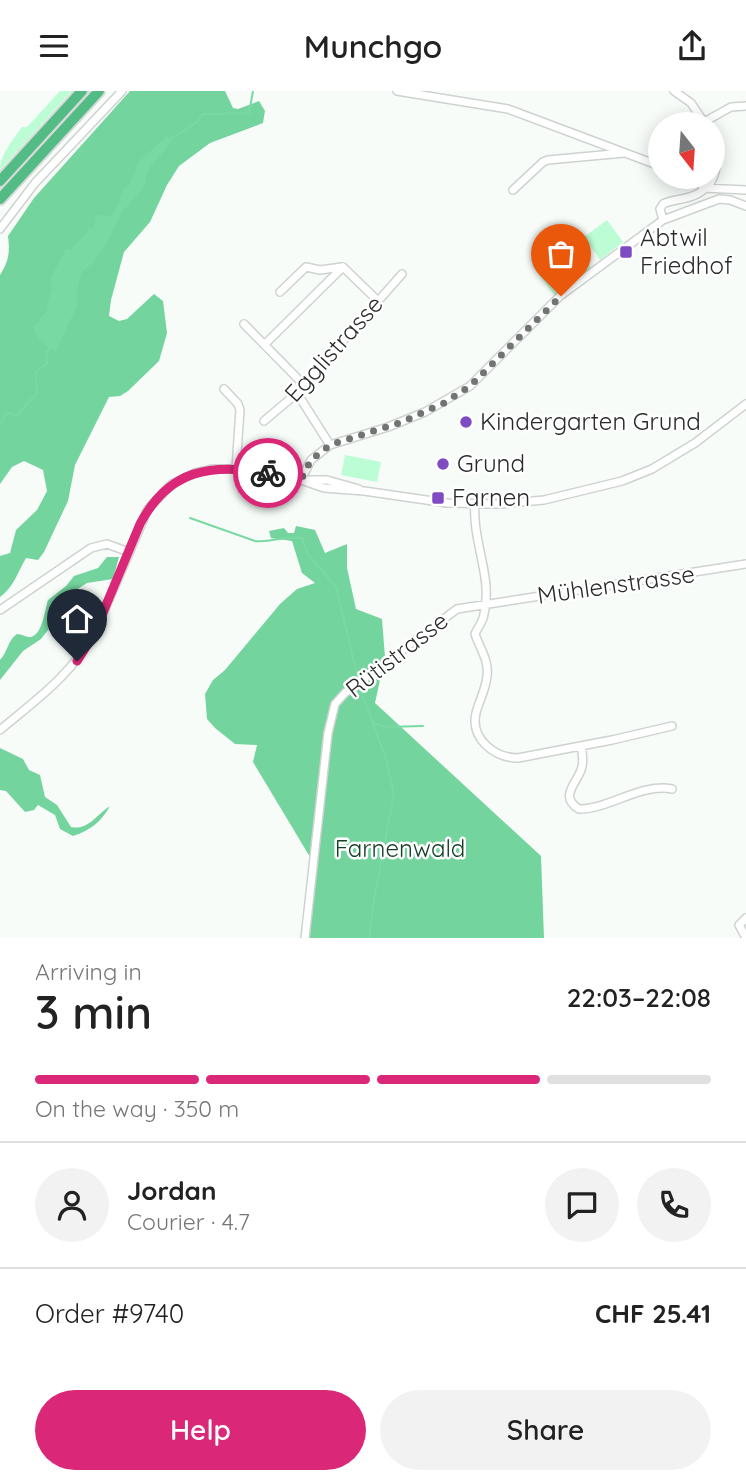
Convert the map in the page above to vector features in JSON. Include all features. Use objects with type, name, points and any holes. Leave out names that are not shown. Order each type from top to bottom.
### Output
[{"type":"highway","points":[[0,181],[82,91]]},
{"type":"highway","points":[[0,199],[99,91]]},
{"type":"street","points":[[0,229],[35,183],[122,91]]},
{"type":"street","points":[[397,91],[508,109],[648,161]]},
{"type":"street","points":[[674,91],[691,103],[697,112]]},
{"type":"street","points":[[723,112],[731,107],[746,106]]},
{"type":"street","points":[[513,190],[543,162],[623,155],[624,152]]},
{"type":"street","points":[[663,220],[660,209],[663,204],[694,196],[702,189]]},
{"type":"street","points":[[724,189],[746,190]]},
{"type":"street","points":[[301,480],[311,460],[330,445],[402,422],[444,403],[462,391],[496,362],[561,296],[663,220],[719,199],[746,206]]},
{"type":"street","name":"Egglistrasse","points":[[280,292],[306,267],[320,271],[343,267]]},
{"type":"street","points":[[265,344],[343,267],[378,301]]},
{"type":"street","name":"Egglistrasse","points":[[264,421],[297,393],[402,274]]},
{"type":"street","points":[[244,324],[304,385]]},
{"type":"street","points":[[224,389],[240,410],[236,468]]},
{"type":"street","points":[[297,393],[330,445]]},
{"type":"street","points":[[0,730],[54,687],[85,650],[148,509],[172,484],[187,476],[206,470],[236,468],[301,480],[327,480],[364,491],[425,501],[475,504],[544,500],[643,474],[695,443],[746,404]]},
{"type":"street","points":[[475,504],[474,529],[486,580],[484,617],[475,634],[487,670],[475,719],[481,740],[494,753],[515,759],[672,726]]},
{"type":"street","points":[[0,610],[91,548],[107,544],[129,552]]},
{"type":"street","name":"Mühlenstrasse","points":[[486,604],[746,564]]},
{"type":"street","name":"Rütistrasse","points":[[305,938],[328,733],[335,704],[345,693],[457,609],[486,604]]},
{"type":"street","points":[[581,747],[583,763],[569,796],[570,803],[579,809],[652,790],[672,789]]},
{"type":"street","points":[[746,918],[738,925],[746,938]]},
{"type":"shaded area","points":[[60,91],[72,91],[0,170],[5,153],[22,127],[27,127]]},
{"type":"shaded area","points":[[167,136],[171,143],[151,166],[144,188],[122,212],[106,245],[91,265],[82,271],[77,289],[77,306],[56,351],[38,339],[33,326],[39,323],[47,311],[55,270],[66,249],[72,250],[88,228],[94,227],[96,215],[110,216],[117,208],[123,189],[129,186],[139,161]]},
{"type":"shaded area","points":[[607,220],[623,242],[600,260],[584,237]]},
{"type":"shaded area","points":[[569,237],[591,268],[554,295],[532,265]]},
{"type":"shaded area","points":[[345,455],[381,462],[377,482],[341,475]]},
{"type":"green space","points":[[130,91],[225,91],[233,108],[238,109],[259,101],[265,111],[263,123],[210,143],[179,166],[150,222],[124,252],[109,316],[119,321],[127,319],[154,294],[163,301],[167,333],[159,361],[128,391],[120,396],[109,397],[75,465],[68,501],[44,552],[38,560],[26,558],[12,584],[0,597],[0,556],[10,553],[16,530],[37,510],[47,491],[43,470],[24,461],[12,467],[0,484],[0,275],[8,256],[8,236],[34,198]]},
{"type":"green space","name":"Farnenwald","points":[[296,526],[315,530],[325,553],[347,544],[347,568],[356,609],[382,619],[385,657],[375,703],[541,856],[544,938],[306,938],[310,857],[253,762],[257,745],[235,744],[215,728],[207,719],[205,694],[213,680],[225,670],[280,604],[297,589],[315,583],[302,573],[292,541],[271,538],[269,531],[284,528],[288,533],[294,533]]},
{"type":"green space","points":[[107,557],[119,557],[113,579],[87,583],[56,603],[58,613],[55,621],[41,639],[23,651],[0,680],[0,660],[14,637],[17,634],[28,637],[37,633],[48,600],[74,576],[98,568]]},
{"type":"green space","points":[[0,748],[23,759],[29,770],[40,775],[45,797],[57,805],[71,827],[82,827],[110,806],[95,825],[73,836],[60,829],[55,815],[38,805],[34,810],[25,812],[6,791],[0,790]]},
{"type":"waterway","points":[[169,140],[197,122],[203,114],[249,113],[253,91]]},
{"type":"waterway","points":[[0,425],[5,415],[10,413],[16,416],[37,393],[36,372],[48,362],[46,355],[50,347]]},
{"type":"waterway","points":[[190,518],[255,541],[302,538],[308,554],[336,587],[358,678]]},
{"type":"waterway","points":[[360,688],[386,759],[394,794],[369,938]]},
{"type":"waterway","points":[[372,722],[386,727],[423,726]]},
{"type":"way so far","points":[[268,473],[301,480],[315,455],[330,445],[388,427],[449,400],[478,379],[561,296]]},
{"type":"place","name":"Abtwil Friedhof","points":[[626,252]]},
{"type":"place","name":"Kindergarten Grund","points":[[466,422]]},
{"type":"place","name":"Grund","points":[[443,464]]},
{"type":"place","name":"Farnen","points":[[438,498]]},
{"type":"route","points":[[77,661],[94,634],[140,524],[160,494],[178,480],[206,470],[236,468],[268,473]]}]
